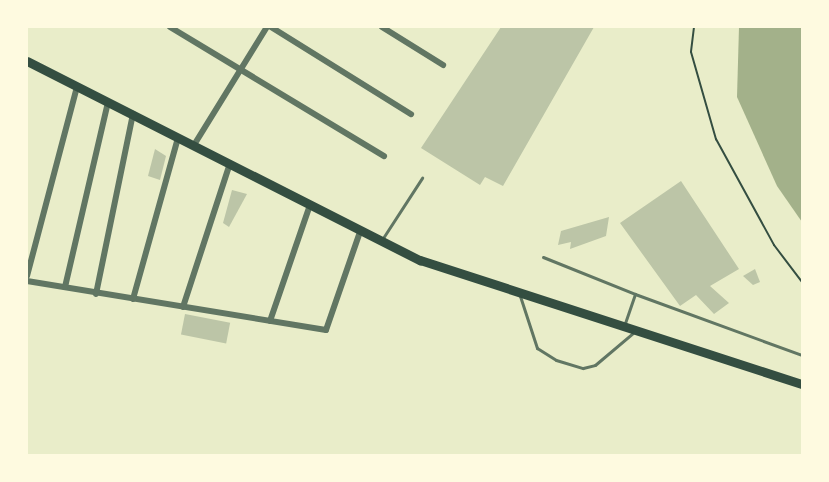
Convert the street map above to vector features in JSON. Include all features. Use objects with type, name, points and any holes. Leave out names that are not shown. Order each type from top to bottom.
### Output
[{"type":"main road","points":[[27,61],[381,242],[435,266],[634,332],[802,384]]},
{"type":"street","points":[[170,27],[384,156]]},
{"type":"street","points":[[194,145],[267,27]]},
{"type":"street","points":[[272,27],[411,114]]},
{"type":"street","points":[[382,27],[443,65]]},
{"type":"street","points":[[27,276],[77,87]]},
{"type":"street","points":[[65,287],[108,102]]},
{"type":"street","points":[[96,294],[133,114]]},
{"type":"street","points":[[133,299],[178,138]]},
{"type":"street","points":[[183,307],[230,163]]},
{"type":"street","points":[[270,321],[310,206]]},
{"type":"street","points":[[27,281],[326,330],[360,231]]},
{"type":"lane","points":[[381,242],[422,178]]},
{"type":"lane","points":[[543,257],[635,294],[802,355]]},
{"type":"lane","points":[[520,294],[528,328],[537,348],[556,360],[583,368],[595,365],[634,332]]},
{"type":"lane","points":[[623,328],[635,294]]},
{"type":"path","points":[[694,27],[691,52],[716,139],[774,245],[802,282]]},
{"type":"shaded area","points":[[739,27],[802,27],[802,222],[777,186],[737,97]]},
{"type":"building","points":[[501,27],[594,27],[503,186],[485,177],[480,185],[421,148]]},
{"type":"building","points":[[155,149],[166,156],[160,180],[148,176]]},
{"type":"building","points":[[681,181],[739,269],[710,286],[729,303],[714,314],[696,295],[680,306],[620,223]]},
{"type":"building","points":[[232,190],[247,194],[229,227],[223,223]]},
{"type":"building","points":[[609,217],[606,236],[570,249],[571,242],[558,245],[561,231]]},
{"type":"building","points":[[755,269],[760,282],[753,285],[743,276]]},
{"type":"building","points":[[185,314],[230,323],[226,343],[181,335]]}]
